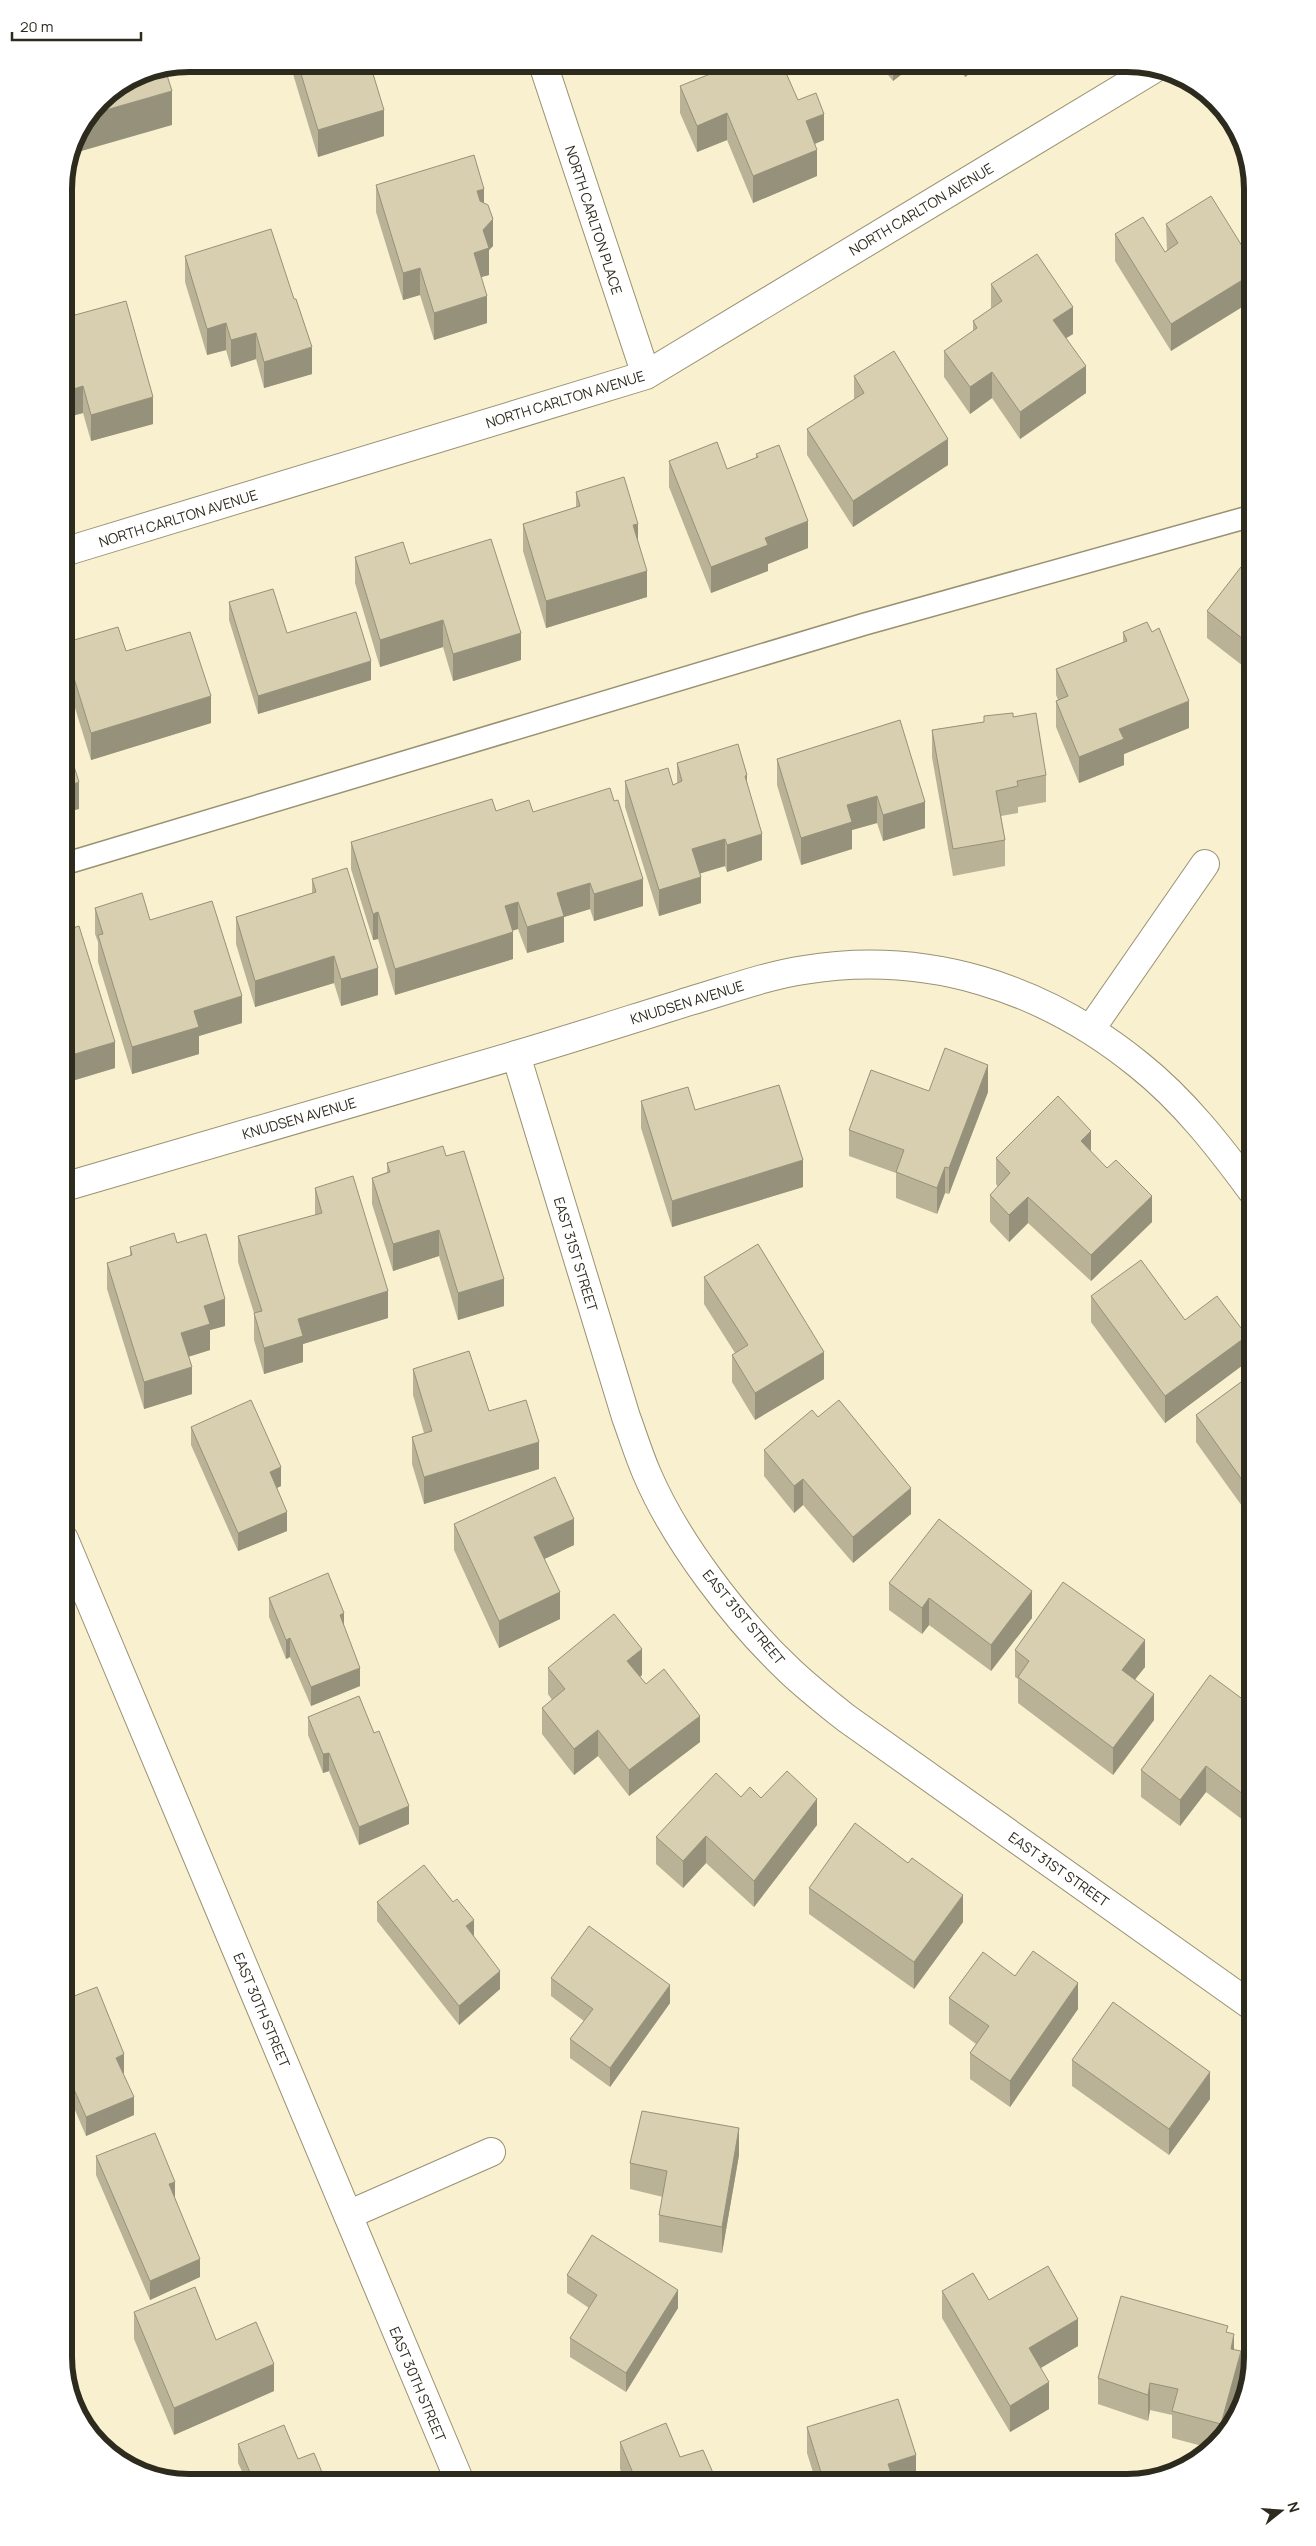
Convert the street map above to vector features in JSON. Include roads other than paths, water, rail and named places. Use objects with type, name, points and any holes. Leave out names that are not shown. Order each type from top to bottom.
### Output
[{"type":"street","name":"NORTH CARLTON PLACE","points":[[546,72],[646,375]]},
{"type":"street","name":"NORTH CARLTON AVENUE","points":[[73,549],[646,375],[1145,74]]},
{"type":"street","points":[[1090,1030],[1205,864]]},
{"type":"street","name":"KNUDSEN AVENUE","points":[[73,1185],[516,1055],[753,982],[803,970],[856,965],[901,966],[943,972],[995,984],[1041,1001],[1090,1030],[1140,1066],[1191,1115],[1244,1181]]},
{"type":"street","name":"EAST 31ST STREET","points":[[516,1055],[626,1417],[641,1458],[675,1527],[714,1584],[755,1635],[790,1672],[846,1718],[1244,2000]]},
{"type":"street","name":"EAST 30TH STREET","points":[[72,1559],[456,2473]]},
{"type":"street","points":[[348,2215],[491,2152]]},
{"type":"lane","points":[[73,861],[865,624],[1244,518]]}]
